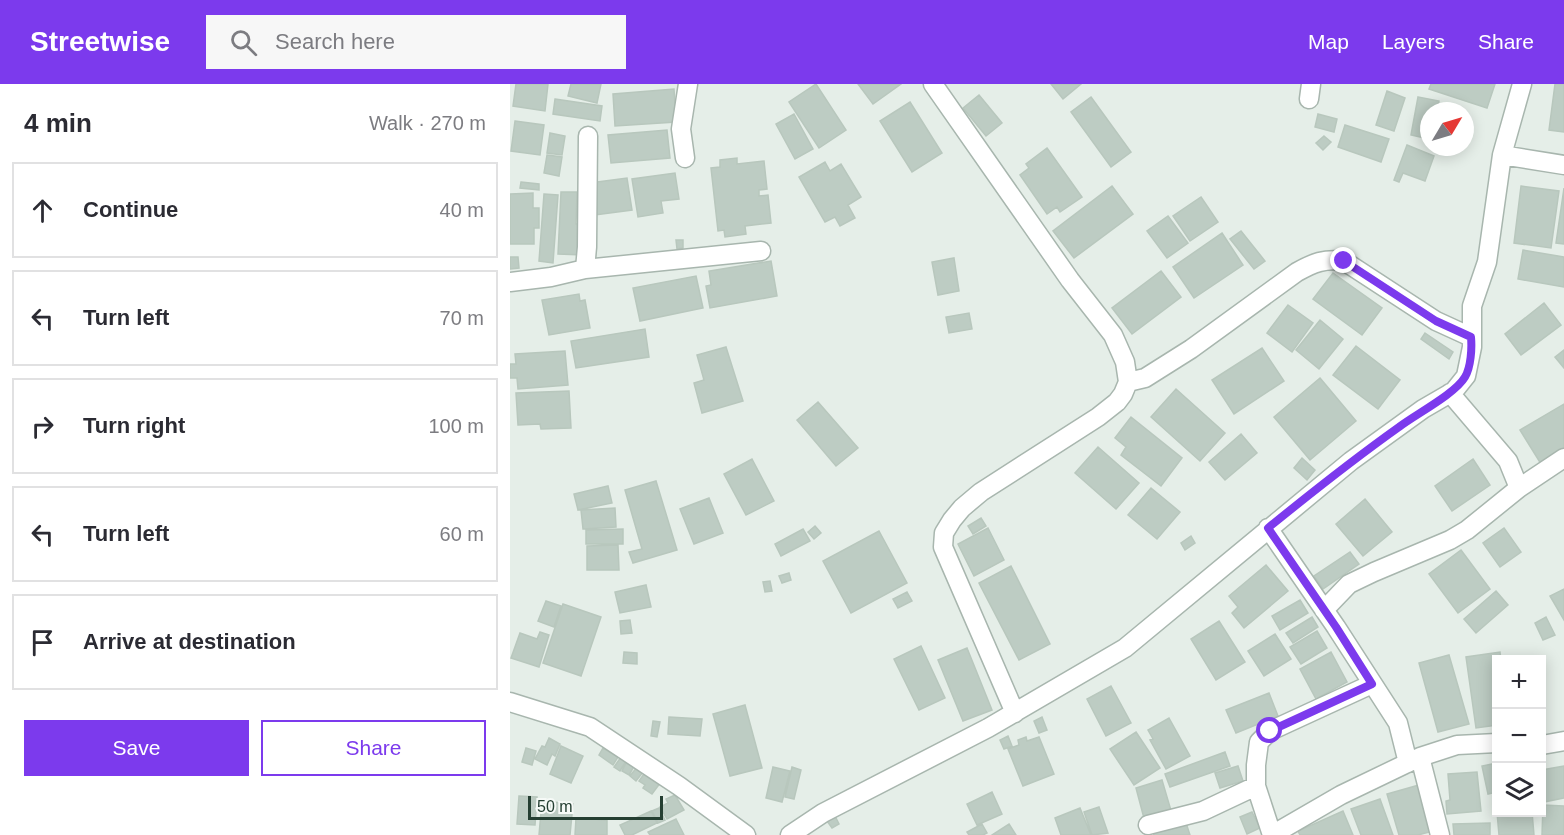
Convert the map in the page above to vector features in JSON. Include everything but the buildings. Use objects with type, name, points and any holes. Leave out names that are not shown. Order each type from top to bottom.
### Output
[{"type":"street","points":[[686,158],[681,129],[688,84]]},
{"type":"street","points":[[933,84],[1038,235],[1113,335],[1125,362],[1128,382],[1117,402],[1098,417],[981,492],[962,507],[944,533],[943,547],[1015,713]]},
{"type":"street","points":[[790,835],[823,813],[1015,713],[1125,648],[1351,461],[1423,409],[1450,393],[1466,376],[1472,347],[1472,306],[1487,262],[1502,155],[1522,84]]},
{"type":"street","points":[[585,269],[588,136]]},
{"type":"street","points":[[1502,155],[1564,165]]},
{"type":"street","points":[[510,282],[551,277],[585,269],[761,251]]},
{"type":"street","points":[[1128,382],[1145,378],[1183,355],[1313,262],[1331,259],[1344,261],[1436,321],[1471,337]]},
{"type":"street","points":[[1450,393],[1508,461],[1519,488]]},
{"type":"street","points":[[1324,610],[1349,584],[1450,540],[1467,530],[1519,488],[1564,458]]},
{"type":"street","points":[[1268,528],[1398,723],[1414,760],[1440,835]]},
{"type":"street","points":[[1372,684],[1270,731],[1259,742],[1256,786],[1272,835],[1341,795],[1414,760],[1457,745],[1492,743]]},
{"type":"street","points":[[510,702],[590,727],[679,786],[745,835]]},
{"type":"street","points":[[1546,744],[1564,741]]},
{"type":"street","points":[[1148,825],[1203,811],[1256,786]]},
{"type":"route","points":[[1270,731],[1372,684],[1268,528],[1351,461],[1423,409],[1454,391],[1466,376],[1472,347],[1471,337],[1436,321],[1344,261]]}]
